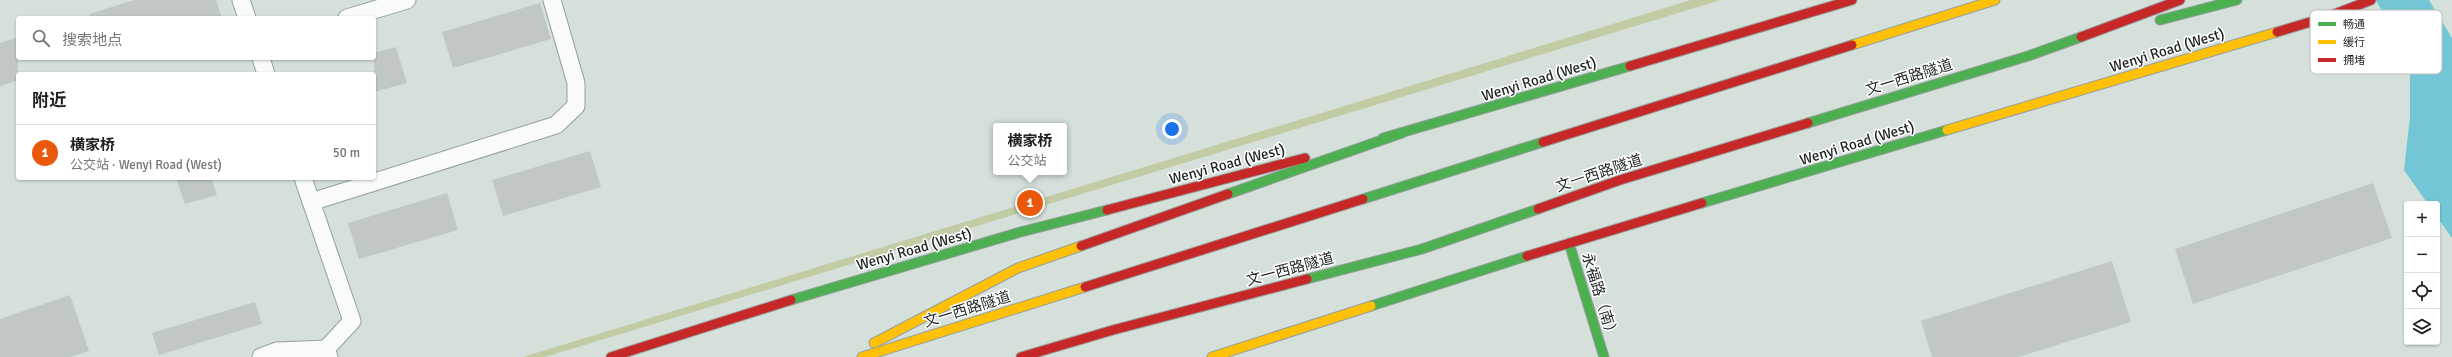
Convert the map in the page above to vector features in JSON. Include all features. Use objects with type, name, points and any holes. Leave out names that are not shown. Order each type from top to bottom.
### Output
[{"type":"main road","name":"Wenyi Road (West)","points":[[611,357],[772,305],[931,260],[1017,233],[1402,133],[1852,0]]},
{"type":"main road","name":"文一西路隧道","points":[[858,355],[1995,0]]},
{"type":"main road","name":"文一西路隧道","points":[[1021,357],[1113,330],[1422,249],[1620,180],[2028,56],[2180,0]]},
{"type":"main road","points":[[2028,56],[2237,0]]},
{"type":"main road","name":"Wenyi Road (West)","points":[[2345,10],[2370,0]]},
{"type":"main road","name":"Wenyi Road (West)","points":[[1212,357],[1569,243],[2310,22]]},
{"type":"main road","points":[[858,355],[1018,268],[1402,133]]},
{"type":"main road","name":"永福路（南）","points":[[1569,243],[1604,357]]},
{"type":"main road","points":[[1053,357],[1113,330]]},
{"type":"street","points":[[241,0],[246,16]]},
{"type":"street","points":[[354,16],[407,0]]},
{"type":"street","points":[[311,202],[556,125],[576,106],[576,83],[552,0]]},
{"type":"street","points":[[262,60],[265,72]]},
{"type":"street","points":[[261,357],[277,351],[328,353],[352,321],[303,180]]},
{"type":"green space","points":[[1691,0],[1721,0],[545,357],[523,357]]},
{"type":"water","points":[[2376,0],[2429,0],[2435,10],[2381,10]]},
{"type":"water","points":[[2442,21],[2452,38],[2452,238],[2440,221],[2440,201],[2426,201],[2404,170],[2410,117],[2410,74],[2442,74]]},
{"type":"building","points":[[134,0],[216,0],[221,16],[90,16],[89,14]]},
{"type":"building","points":[[540,3],[551,39],[453,68],[442,32]]},
{"type":"building","points":[[16,38],[16,60],[18,60],[18,72],[16,72],[16,81],[0,86],[0,43]]},
{"type":"building","points":[[396,47],[407,83],[376,91],[376,72],[374,72],[374,60],[376,60],[376,52]]},
{"type":"building","points":[[590,151],[601,187],[503,216],[492,180]]},
{"type":"building","points":[[177,180],[212,180],[217,195],[185,204]]},
{"type":"building","points":[[2373,183],[2392,238],[2193,304],[2175,249]]},
{"type":"building","points":[[447,193],[458,230],[359,259],[348,223]]},
{"type":"building","points":[[2112,261],[2131,322],[2018,357],[1932,357],[1921,321]]},
{"type":"building","points":[[70,295],[89,351],[70,357],[0,357],[0,319]]},
{"type":"building","points":[[255,302],[262,324],[159,355],[152,333]]},
{"type":"traffic: fast","points":[[2160,20],[2237,0]]},
{"type":"traffic: fast","points":[[1808,123],[2028,56],[2081,37]]},
{"type":"traffic: fast","points":[[1383,138],[1630,66]]},
{"type":"traffic: fast","points":[[1702,203],[1947,130]]},
{"type":"traffic: fast","points":[[1228,194],[1402,133]]},
{"type":"traffic: fast","points":[[1363,199],[1543,142]]},
{"type":"traffic: fast","points":[[1307,279],[1422,249],[1538,209]]},
{"type":"traffic: fast","points":[[791,300],[1017,233],[1107,210]]},
{"type":"traffic: fast","points":[[1569,243],[1604,357]]},
{"type":"traffic: fast","points":[[1371,306],[1527,256]]},
{"type":"traffic: slow","points":[[1852,45],[1995,0]]},
{"type":"traffic: slow","points":[[1947,130],[2277,32]]},
{"type":"traffic: slow","points":[[874,343],[1018,268],[1081,246]]},
{"type":"traffic: slow","points":[[862,357],[1085,287]]},
{"type":"traffic: slow","points":[[1212,357],[1371,306]]},
{"type":"traffic: jam","points":[[1630,66],[1852,0]]},
{"type":"traffic: jam","points":[[2081,37],[2180,0]]},
{"type":"traffic: jam","points":[[2345,10],[2371,0]]},
{"type":"traffic: jam","points":[[2277,32],[2310,22]]},
{"type":"traffic: jam","points":[[1543,142],[1852,45]]},
{"type":"traffic: jam","points":[[1538,209],[1620,180],[1808,123]]},
{"type":"traffic: jam","points":[[1107,210],[1305,158]]},
{"type":"traffic: jam","points":[[1081,246],[1228,194]]},
{"type":"traffic: jam","points":[[1085,287],[1363,199]]},
{"type":"traffic: jam","points":[[1527,256],[1702,203]]},
{"type":"traffic: jam","points":[[1021,357],[1113,330],[1307,279]]},
{"type":"traffic: jam","points":[[611,357],[791,300]]},
{"type":"place","name":"横家桥","points":[[1030,203]]}]
